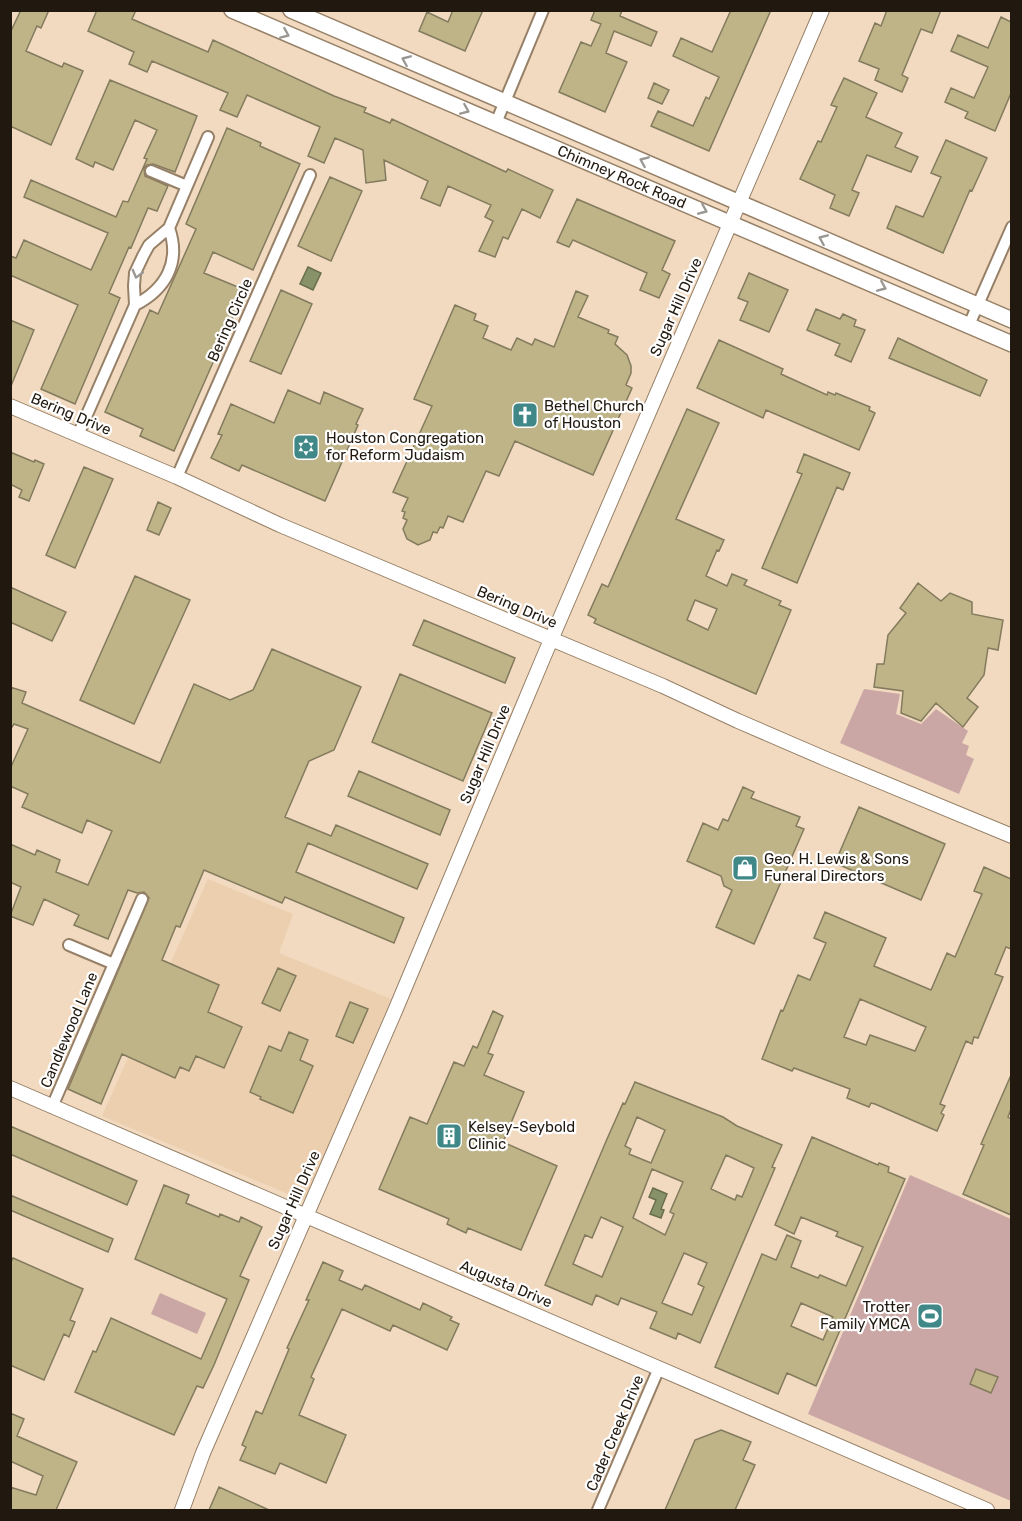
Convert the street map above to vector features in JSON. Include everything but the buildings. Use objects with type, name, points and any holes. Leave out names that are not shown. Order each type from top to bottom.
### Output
[{"type":"main road","name":"Chimney Rock Road","points":[[232,10],[263,17],[496,123],[1011,344]]},
{"type":"main road","name":"Chimney Rock Road","points":[[291,10],[1011,320]]},
{"type":"street","points":[[496,123],[543,10]]},
{"type":"street","name":"Sugar Hill Drive","points":[[182,1510],[203,1453],[395,1011],[551,640],[822,10]]},
{"type":"street","points":[[78,435],[135,305],[135,273],[142,256],[149,244],[169,228],[208,137]]},
{"type":"street","points":[[151,171],[187,186]]},
{"type":"street","name":"Bering Circle","points":[[177,477],[310,175]]},
{"type":"street","points":[[969,325],[1011,227]]},
{"type":"street","points":[[135,305],[156,291],[172,265],[173,240],[169,228]]},
{"type":"street","name":"Bering Drive","points":[[10,406],[177,477],[280,525],[1011,836]]},
{"type":"street","name":"Candlewood Lane","points":[[52,1107],[142,899]]},
{"type":"street","name":"Candlewood Lane","points":[[69,945],[114,964]]},
{"type":"street","name":"Augusta Drive","points":[[10,1088],[306,1214],[984,1510]]},
{"type":"street","name":"Cader Creek Drive","points":[[598,1510],[659,1368]]},
{"type":"shaded area","points":[[308,267],[321,273],[313,290],[300,284]]},
{"type":"shaded area","points":[[864,689],[900,694],[896,714],[921,724],[936,709],[968,731],[962,743],[969,746],[966,755],[974,759],[959,794],[840,743]]},
{"type":"shaded area","points":[[208,879],[293,914],[279,953],[391,999],[305,1201],[102,1116]]},
{"type":"shaded area","name":"Trotter Family YMCA","points":[[910,1175],[1011,1219],[1011,1501],[808,1414]]},
{"type":"shaded area","points":[[653,1188],[667,1194],[661,1209],[664,1210],[661,1218],[650,1214],[656,1200],[649,1197]]},
{"type":"shaded area","points":[[160,1293],[206,1313],[197,1334],[151,1314]]},
{"type":"place","name":"Bethel Church of Houston","points":[[525,415]]},
{"type":"place","name":"Houston Congregation for Reform Judaism","points":[[306,447]]},
{"type":"place","name":"Geo. H. Lewis & Sons Funeral Directors","points":[[745,868]]},
{"type":"place","name":"Kelsey-Seybold Clinic","points":[[449,1136]]},
{"type":"place","name":"Trotter Family YMCA","points":[[930,1316]]}]
